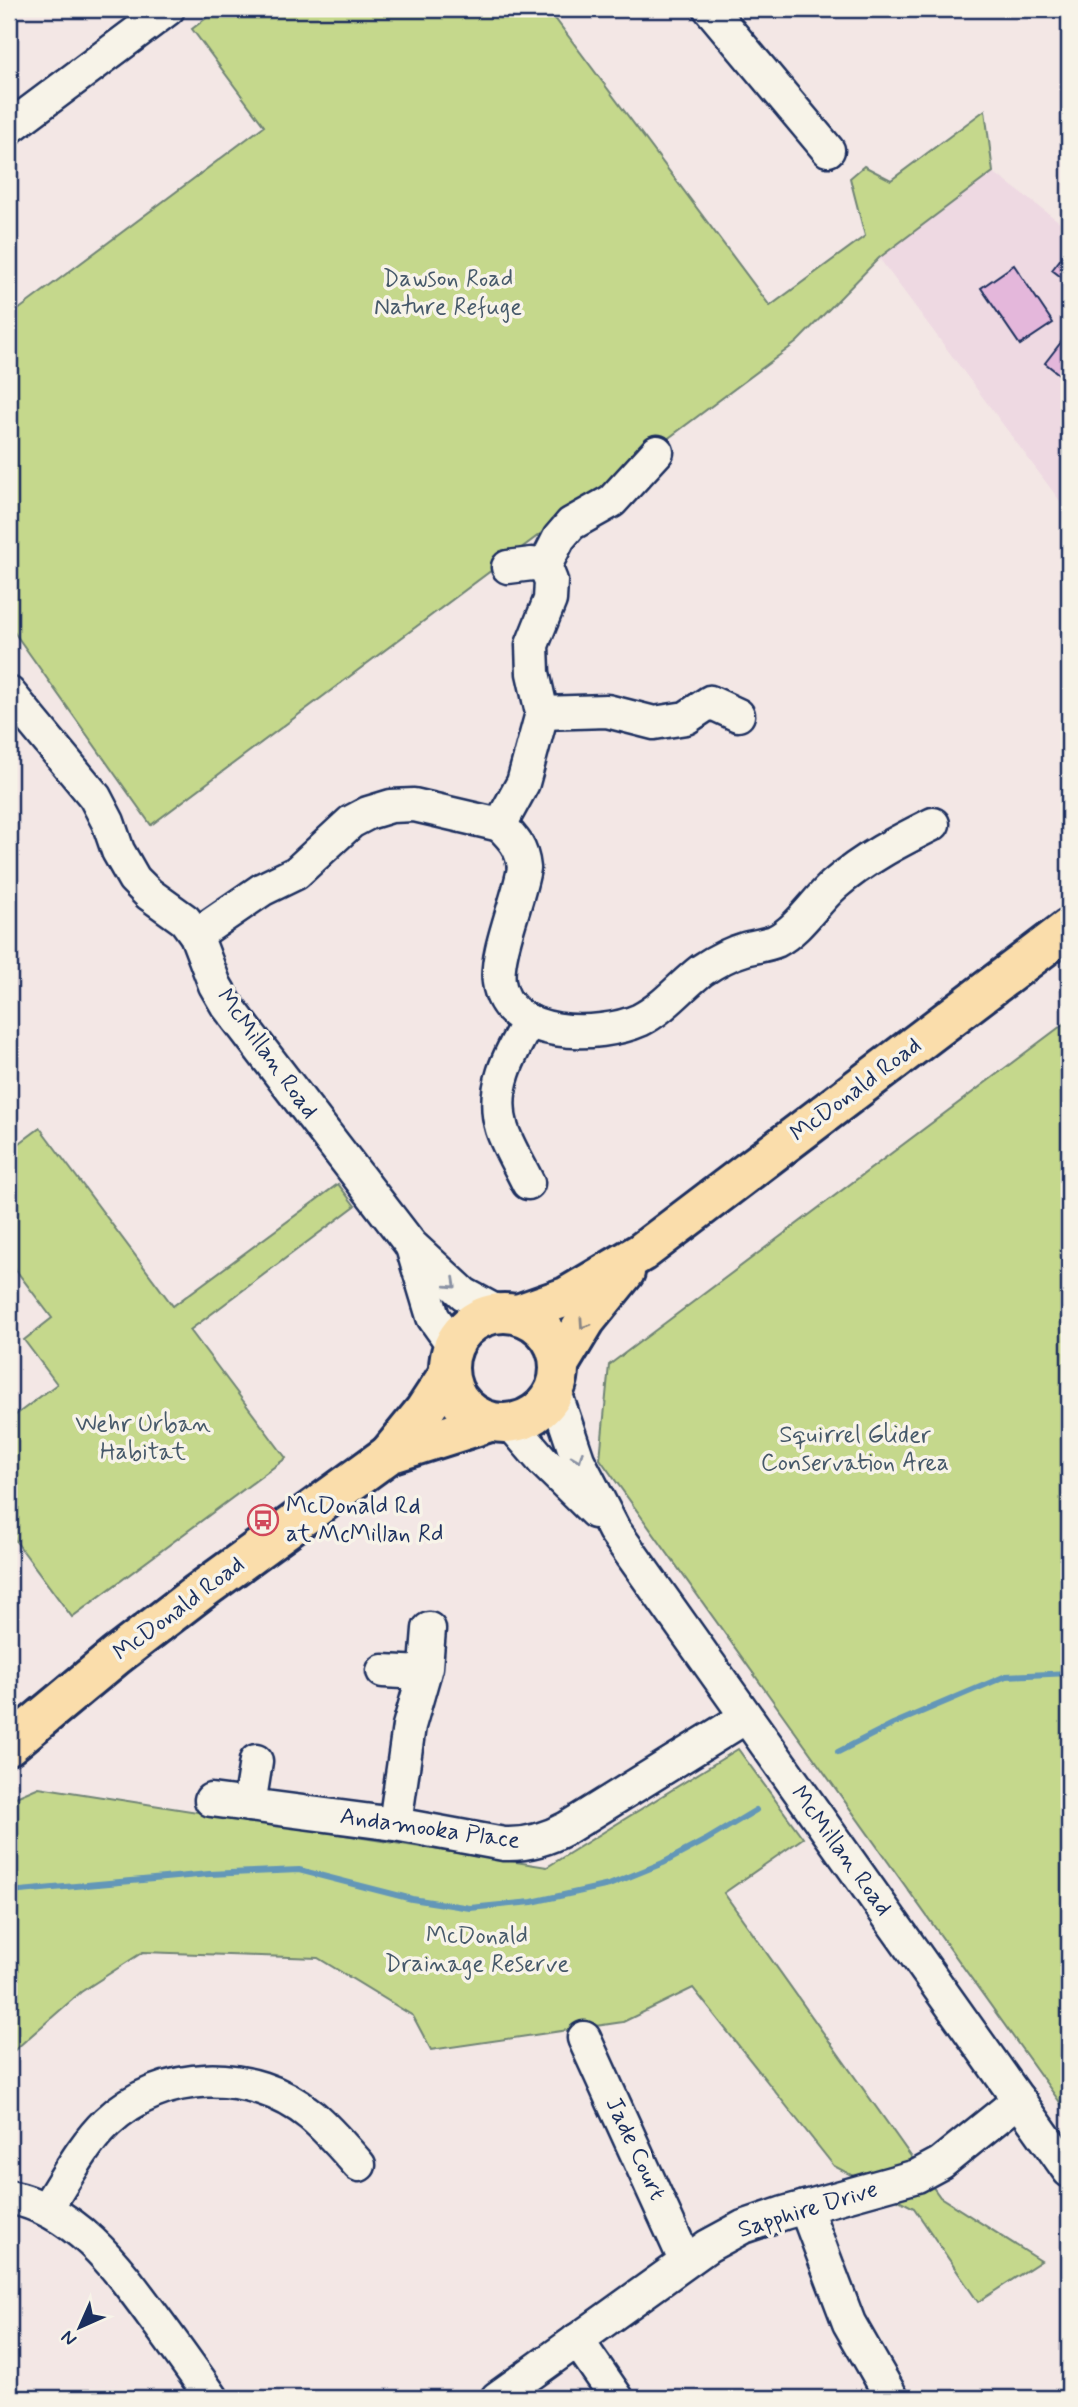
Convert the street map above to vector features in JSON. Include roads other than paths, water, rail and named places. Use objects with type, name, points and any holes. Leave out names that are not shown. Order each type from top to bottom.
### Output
[{"type":"main road","name":"McDonald Road","points":[[508,1313],[566,1297],[642,1252],[1069,928]]},
{"type":"main road","name":"McDonald Road","points":[[557,1378],[586,1320],[642,1252]]},
{"type":"main road","points":[[508,1313],[533,1321],[546,1332],[555,1346],[557,1378],[544,1408],[529,1419],[500,1423],[474,1416],[462,1404],[453,1390],[451,1359],[465,1329],[480,1318],[508,1313]]},
{"type":"main road","name":"McDonald Road","points":[[9,1745],[116,1656],[389,1454],[424,1410],[451,1359]]},
{"type":"main road","name":"McDonald Road","points":[[389,1454],[500,1423]]},
{"type":"street","points":[[9,128],[168,9]]},
{"type":"street","points":[[710,9],[828,150]]},
{"type":"street","points":[[500,825],[523,783],[542,713],[533,673],[532,645],[550,600],[551,581],[545,566],[559,538],[570,524],[612,501],[657,452]]},
{"type":"street","points":[[508,568],[532,564],[545,566]]},
{"type":"street","points":[[542,713],[607,711],[654,723],[686,718],[710,689],[738,715]]},
{"type":"street","name":"McMillan Road","points":[[9,693],[95,797],[108,822],[118,851],[134,879],[149,894],[185,920],[196,935],[215,985],[226,1004],[411,1245],[464,1294],[508,1313]]},
{"type":"street","points":[[196,935],[263,889],[296,873],[351,822],[368,813],[391,806],[414,805],[500,825],[516,840],[523,852],[524,868],[499,964],[499,984],[507,1004],[522,1018],[540,1027],[592,1031],[641,1019],[659,1008],[703,970],[742,949],[777,941],[853,869],[880,850],[933,824]]},
{"type":"street","points":[[529,1021],[507,1060],[499,1082],[498,1108],[502,1130],[529,1168]]},
{"type":"street","name":"McMillan Road","points":[[411,1245],[433,1317],[451,1359]]},
{"type":"street","name":"McMillan Road","points":[[557,1378],[578,1460],[614,1530],[1069,2171]]},
{"type":"street","name":"McMillan Road","points":[[500,1423],[614,1530]]},
{"type":"street","points":[[395,1824],[410,1726],[424,1673],[429,1629]]},
{"type":"street","points":[[383,1671],[424,1673]]},
{"type":"street","name":"Andamooka Place","points":[[211,1800],[395,1824],[504,1844],[520,1844],[551,1837],[746,1717]]},
{"type":"street","points":[[249,1805],[256,1761]]},
{"type":"street","name":"Jade Court","points":[[584,2038],[685,2260]]},
{"type":"street","points":[[46,2209],[106,2123],[126,2106],[153,2091],[179,2082],[235,2081],[262,2088],[286,2099],[310,2114],[336,2138],[359,2165]]},
{"type":"street","name":"Sapphire Drive","points":[[498,2398],[685,2260],[743,2227],[917,2176],[942,2163],[1019,2100]]},
{"type":"street","points":[[9,2197],[27,2200],[70,2223],[110,2258],[212,2398]]},
{"type":"street","points":[[805,2207],[849,2323],[892,2398]]},
{"type":"street","points":[[577,2340],[617,2398]]},
{"type":"waterway","points":[[838,1752],[893,1724],[1006,1676],[1069,1673]]},
{"type":"waterway","points":[[9,1892],[209,1874],[299,1870],[412,1899],[470,1908],[532,1902],[609,1885],[663,1863],[756,1810]]},
{"type":"place","name":"McDonald Rd at McMillan Rd","points":[[263,1520]]},
{"type":"park label","name":"Dawson Road Nature Refuge","points":[[448,293]]},
{"type":"park label","name":"Wehr Urban Habitat","points":[[143,1438]]},
{"type":"park label","name":"Squirrel Glider Conservation Area","points":[[855,1449]]},
{"type":"park label","name":"McDonald Drainage Reserve","points":[[477,1950]]}]
